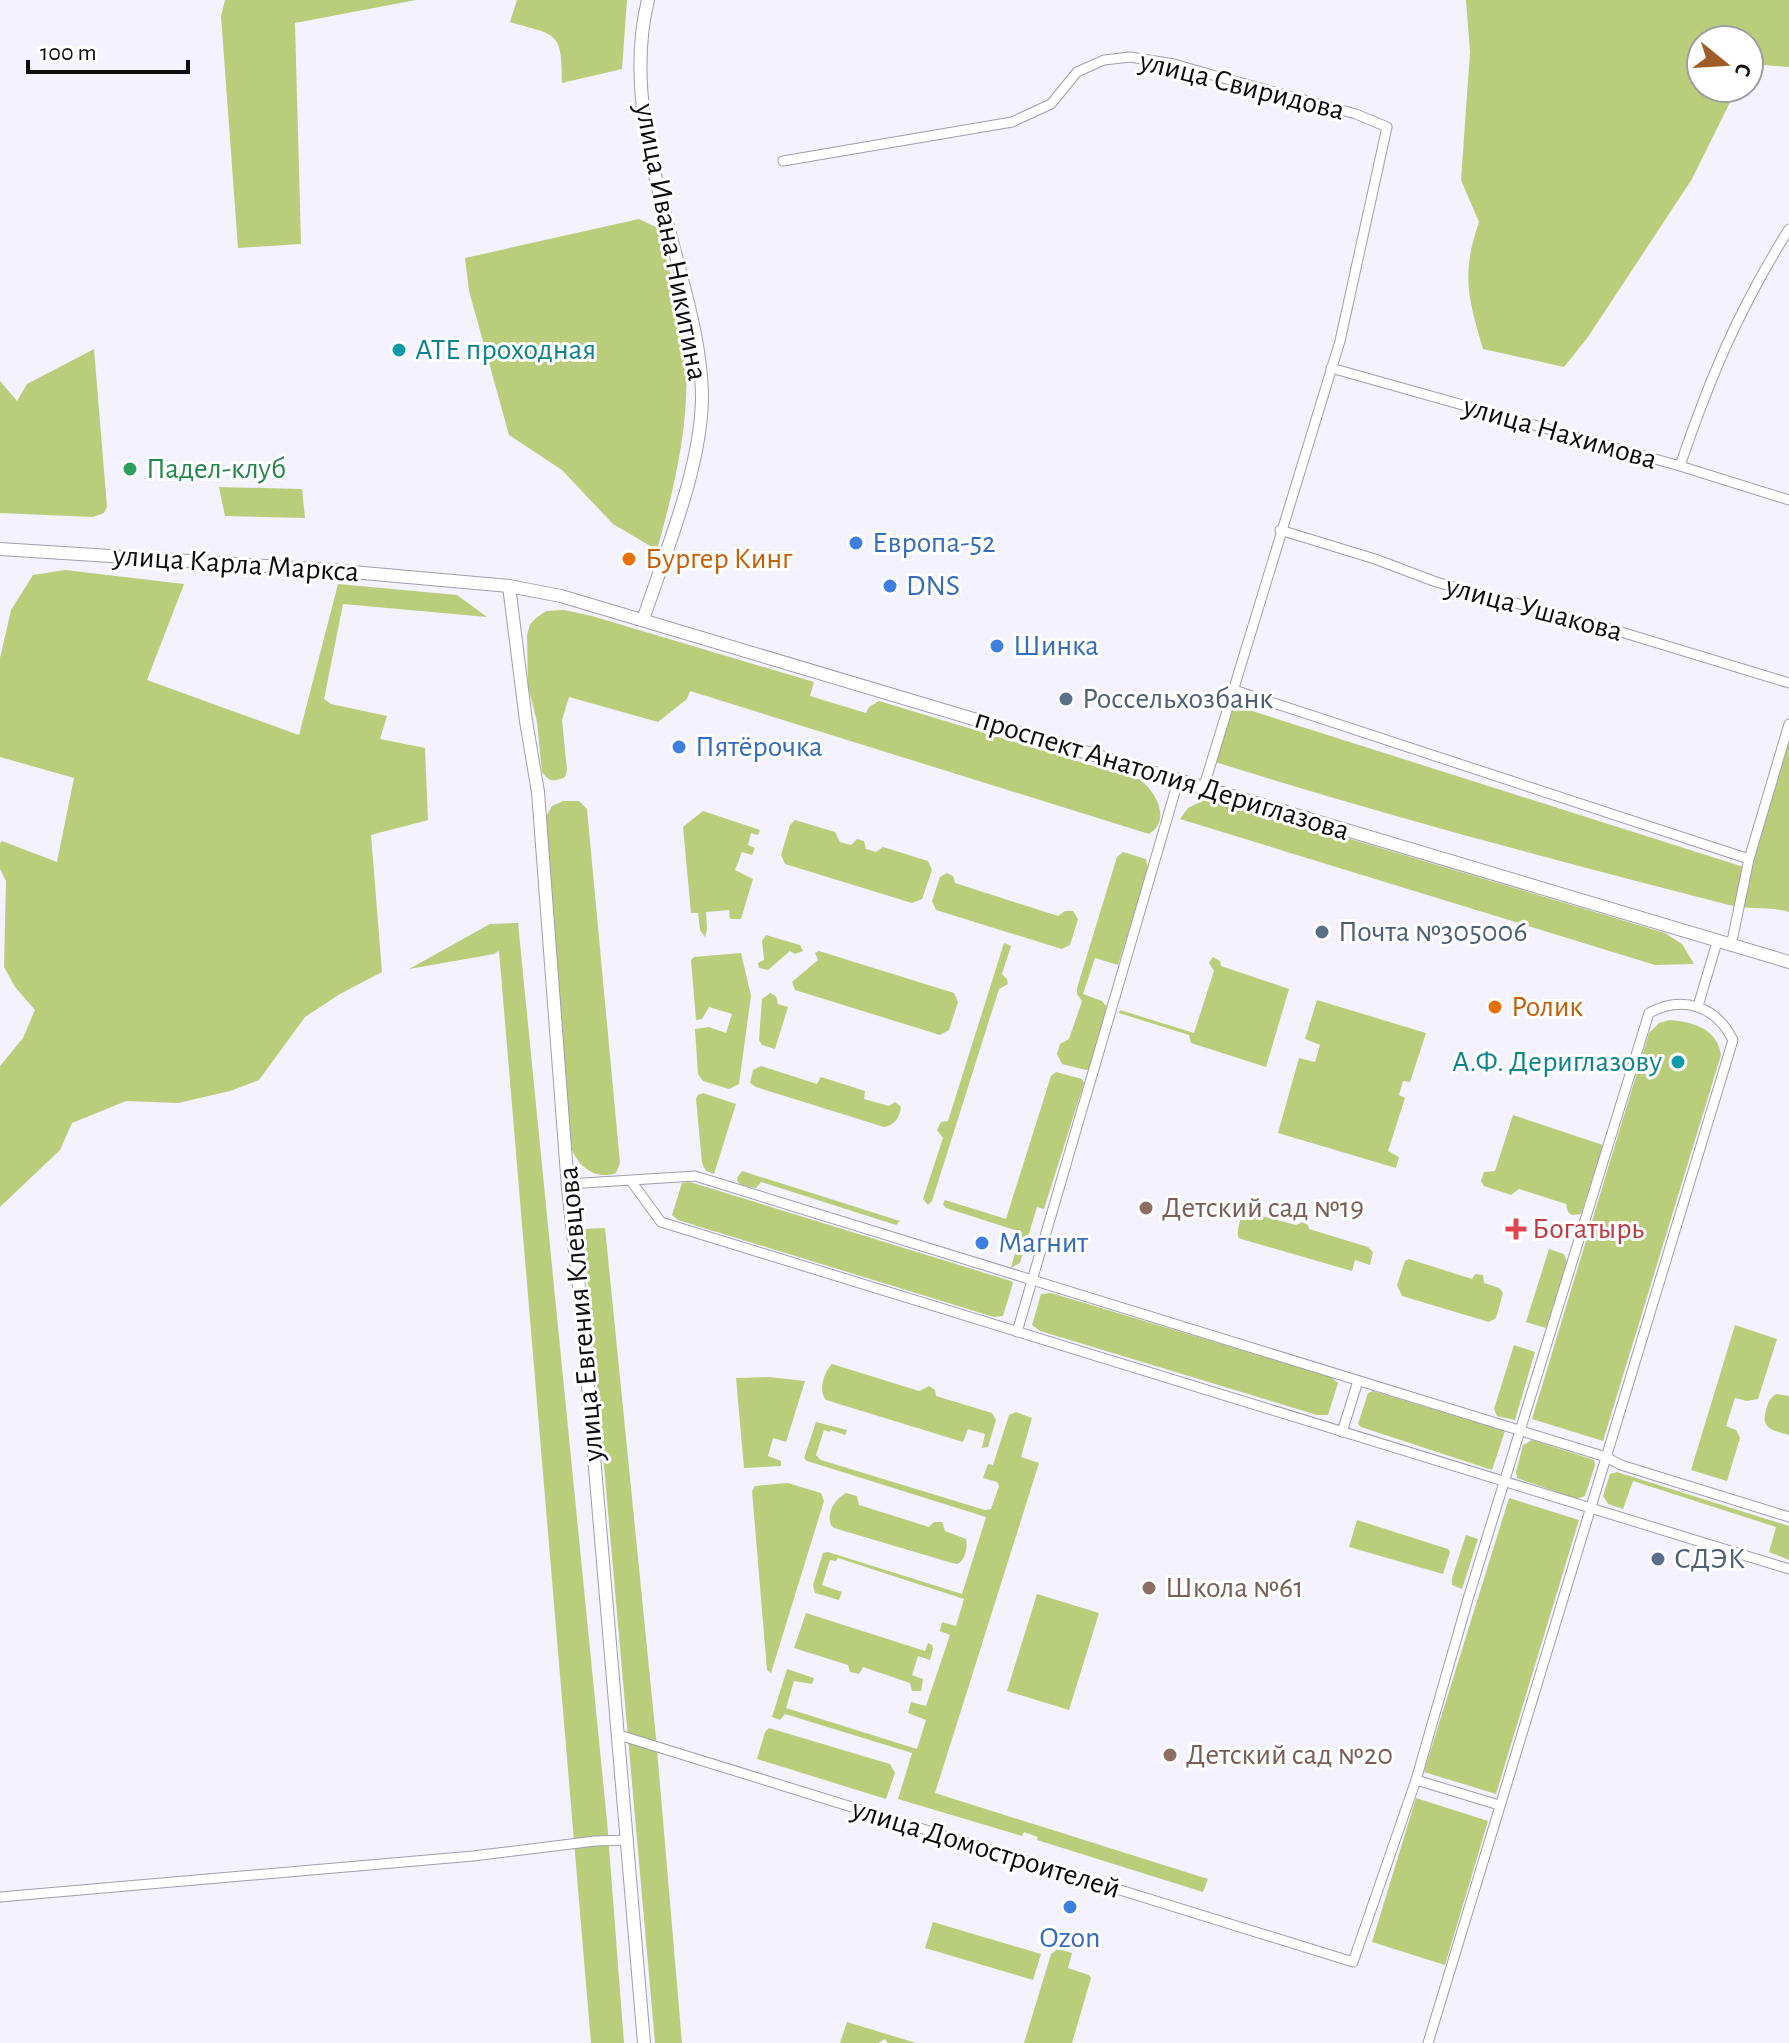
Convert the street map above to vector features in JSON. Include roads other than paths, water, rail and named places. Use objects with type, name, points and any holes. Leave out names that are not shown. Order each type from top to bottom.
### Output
[{"type":"main road","name":"улица Ивана Никитина","points":[[643,620],[690,474],[702,399],[690,310],[642,110],[640,37],[648,0]]},
{"type":"main road","name":"улица Карла Маркса","points":[[0,549],[314,569],[509,586]]},
{"type":"main road","name":"проспект Анатолия Дериглазова","points":[[509,586],[643,620],[1789,962]]},
{"type":"main road","name":"улица Евгения Клевцова","points":[[509,586],[538,792],[568,1184],[644,2043]]},
{"type":"street","name":"улица Свиридова","points":[[783,161],[1012,122],[1051,104],[1077,72],[1104,60],[1130,57],[1174,64],[1356,114],[1387,127],[1340,341],[1331,368]]},
{"type":"street","points":[[1680,466],[1726,341],[1756,281],[1789,229]]},
{"type":"street","name":"улица Нахимова","points":[[1331,368],[1680,466],[1789,500]]},
{"type":"street","points":[[1204,786],[1331,368]]},
{"type":"street","name":"улица Ушакова","points":[[1280,530],[1375,559],[1436,582],[1598,625],[1789,683]]},
{"type":"street","points":[[1234,690],[1749,859]]},
{"type":"street","points":[[1731,946],[1749,859],[1789,724]]},
{"type":"street","points":[[1017,1332],[1179,778]]},
{"type":"street","points":[[1698,1006],[1717,942]]},
{"type":"street","points":[[1428,2043],[1733,1040],[1716,1016],[1698,1006],[1678,1003],[1649,1013],[1416,1780],[1499,1805]]},
{"type":"street","points":[[568,1184],[695,1176],[1606,1457],[1621,1465],[1789,1517]]},
{"type":"street","points":[[631,1181],[661,1222],[1789,1569]]},
{"type":"street","points":[[1342,1432],[1358,1381]]},
{"type":"street","name":"улица Домостроителей","points":[[619,1735],[1353,1962],[1416,1780]]},
{"type":"street","points":[[0,1897],[628,1840]]},
{"type":"place","name":"АТЕ проходная","points":[[399,350]]},
{"type":"place","name":"Падел-клуб","points":[[130,469]]},
{"type":"place","name":"Европа-52","points":[[856,543]]},
{"type":"place","name":"Бургер Кинг","points":[[629,559]]},
{"type":"place","name":"DNS","points":[[890,586]]},
{"type":"place","name":"Шинка","points":[[997,646]]},
{"type":"place","name":"Россельхозбанк","points":[[1066,699]]},
{"type":"place","name":"Пятёрочка","points":[[679,747]]},
{"type":"place","name":"Почта №305006","points":[[1322,932]]},
{"type":"place","name":"Ролик","points":[[1495,1007]]},
{"type":"place","name":"А.Ф. Дериглазову","points":[[1678,1062]]},
{"type":"place","name":"Детский сад №19","points":[[1146,1208]]},
{"type":"place","name":"Богатырь","points":[[1516,1229]]},
{"type":"place","name":"Магнит","points":[[982,1243]]},
{"type":"place","name":"СДЭК","points":[[1658,1559]]},
{"type":"place","name":"Школа №61","points":[[1149,1588]]},
{"type":"place","name":"Детский сад №20","points":[[1170,1755]]},
{"type":"place","name":"Ozon","points":[[1070,1907]]}]
